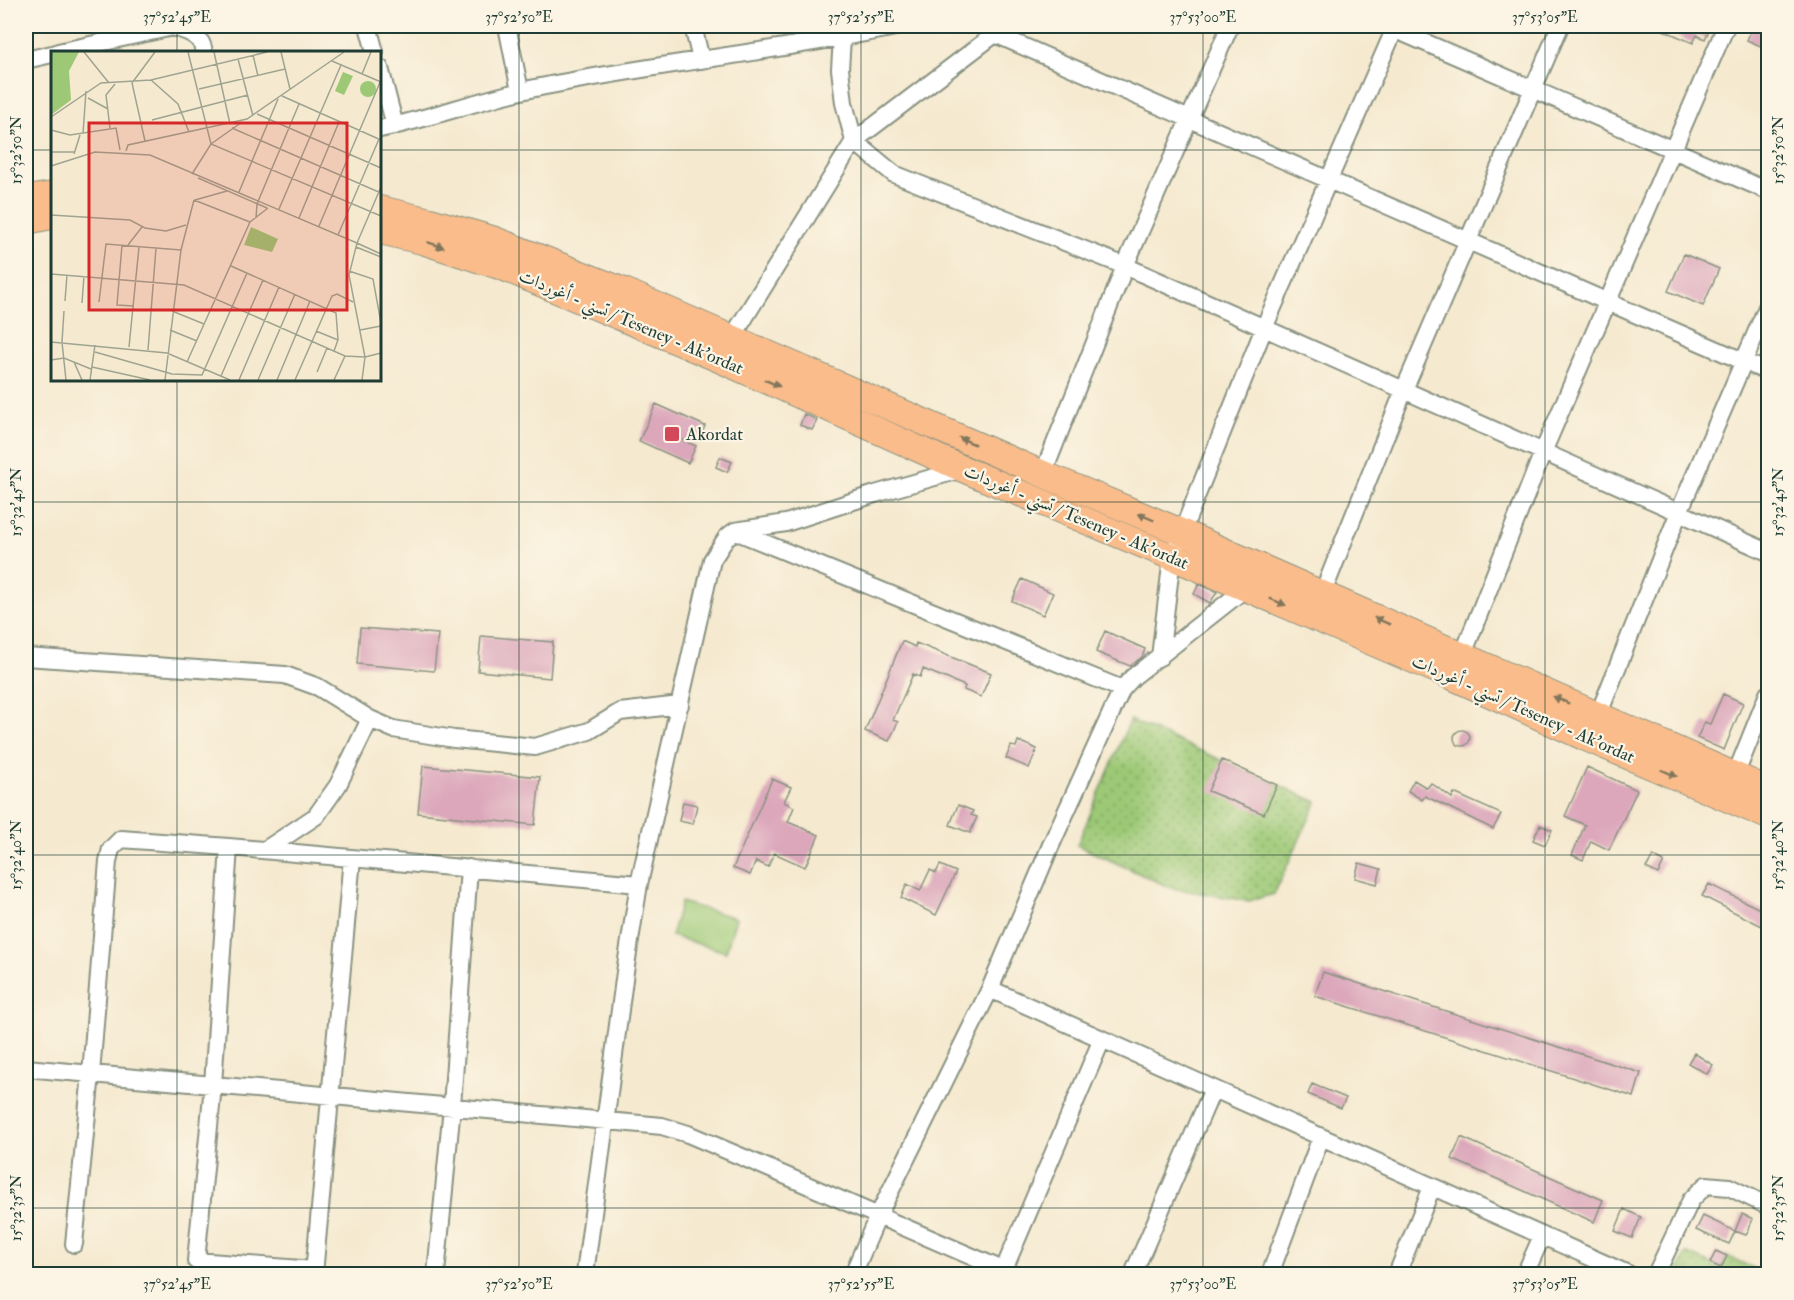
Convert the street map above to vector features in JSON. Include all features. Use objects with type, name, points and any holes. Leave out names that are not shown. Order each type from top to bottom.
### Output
[{"type":"main road","points":[[26,199],[51,195]]},
{"type":"main road","points":[[381,209],[495,240],[624,291],[1768,790]]},
{"type":"main road","points":[[26,221],[51,216]]},
{"type":"main road","name":"تسني - أغوردات / Teseney - Ak'ordat","points":[[381,231],[422,241],[505,268],[719,359],[963,469],[1453,677],[1586,738],[1768,816]]},
{"type":"street","points":[[368,26],[375,51]]},
{"type":"street","points":[[507,26],[520,91]]},
{"type":"street","points":[[693,26],[701,60]]},
{"type":"street","points":[[381,77],[387,128],[520,91],[701,60],[841,32],[900,26]]},
{"type":"street","points":[[1043,474],[1125,266],[1230,26]]},
{"type":"street","points":[[1322,595],[1404,390],[1560,26]]},
{"type":"street","points":[[1462,657],[1543,452],[1726,26]]},
{"type":"street","points":[[62,51],[148,29],[173,27],[190,31],[203,45],[204,51]]},
{"type":"street","points":[[1160,657],[1172,557],[1264,328],[1392,27],[1768,191]]},
{"type":"street","points":[[719,359],[854,141],[1002,30],[1190,118],[1768,372]]},
{"type":"street","points":[[841,32],[840,69],[844,103],[854,141],[894,174],[1125,266],[1768,552]]},
{"type":"street","points":[[26,60],[51,54]]},
{"type":"street","points":[[1598,716],[1679,512],[1768,305]]},
{"type":"street","points":[[585,1275],[604,1120],[639,884],[712,560],[727,537],[735,531],[786,523],[963,469]]},
{"type":"street","points":[[735,531],[1122,689]]},
{"type":"street","points":[[853,1275],[878,1216],[990,989],[1051,845],[1122,689],[1133,677],[1246,588]]},
{"type":"street","points":[[26,657],[285,675],[318,687],[370,719],[393,729],[454,739],[535,747],[589,731],[620,712],[680,705]]},
{"type":"street","points":[[1735,776],[1768,694]]},
{"type":"street","points":[[265,850],[316,816],[339,785],[370,719]]},
{"type":"street","points":[[74,1245],[92,1074],[108,861],[111,849],[121,839],[639,884]]},
{"type":"street","points":[[229,847],[213,1085],[196,1261],[314,1272],[352,858]]},
{"type":"street","points":[[436,1275],[452,1106],[469,868]]},
{"type":"street","points":[[990,989],[1628,1275]]},
{"type":"street","points":[[26,1068],[662,1126],[688,1134],[1006,1273],[1102,1039]]},
{"type":"street","points":[[1133,1275],[1213,1089]]},
{"type":"street","points":[[1270,1275],[1321,1137]]},
{"type":"street","points":[[1656,1275],[1691,1200],[1706,1185],[1729,1187],[1768,1206]]},
{"type":"street","points":[[1397,1275],[1432,1187]]},
{"type":"street","points":[[1525,1275],[1542,1236]]},
{"type":"green space","points":[[1130,720],[1317,802],[1274,894],[1249,901],[1171,888],[1077,845]]},
{"type":"green space","points":[[681,902],[736,918],[726,952],[671,936]]},
{"type":"green space","points":[[1686,1253],[1721,1268],[1727,1256],[1766,1274],[1677,1274]]},
{"type":"building","points":[[1654,26],[1711,26],[1705,39],[1697,35],[1693,43]]},
{"type":"building","points":[[1753,26],[1768,26],[1768,49],[1747,40]]},
{"type":"building","points":[[1684,254],[1719,269],[1703,306],[1668,291]]},
{"type":"building","name":"Akordat","points":[[656,404],[705,426],[699,441],[682,440],[696,446],[688,463],[639,441]]},
{"type":"building","points":[[804,414],[817,420],[812,430],[800,425]]},
{"type":"building","points":[[720,457],[732,462],[727,472],[716,467]]},
{"type":"building","points":[[1022,579],[1053,593],[1043,615],[1012,601]]},
{"type":"building","points":[[1199,584],[1217,592],[1210,603],[1194,594]]},
{"type":"building","points":[[360,628],[438,634],[434,671],[357,664]]},
{"type":"building","points":[[1105,631],[1145,649],[1142,657],[1130,666],[1096,652]]},
{"type":"building","points":[[481,636],[553,642],[550,678],[478,671]]},
{"type":"building","points":[[902,641],[915,647],[916,643],[991,673],[981,697],[964,690],[965,686],[923,669],[920,677],[913,674],[893,720],[898,722],[889,741],[865,731]]},
{"type":"building","points":[[1723,694],[1743,703],[1724,750],[1697,738],[1705,722],[1710,724]]},
{"type":"building","points":[[1462,730],[1468,732],[1470,738],[1468,744],[1462,746],[1456,744],[1454,738],[1456,732]]},
{"type":"building","points":[[1018,741],[1037,749],[1029,768],[1006,758],[1011,746],[1016,747]]},
{"type":"building","points":[[1222,760],[1277,785],[1264,814],[1208,791]]},
{"type":"building","points":[[423,766],[540,777],[535,825],[418,813]]},
{"type":"building","points":[[1587,767],[1637,790],[1609,850],[1591,841],[1583,860],[1572,855],[1585,825],[1565,816]]},
{"type":"building","points":[[772,779],[791,787],[784,802],[794,807],[788,822],[819,835],[805,867],[774,853],[768,867],[756,861],[750,875],[733,868]]},
{"type":"building","points":[[1414,780],[1427,788],[1431,783],[1452,798],[1454,793],[1501,814],[1493,829],[1425,796],[1422,800],[1408,791]]},
{"type":"building","points":[[683,802],[697,805],[693,824],[679,821]]},
{"type":"building","points":[[958,805],[973,811],[971,815],[977,817],[970,833],[950,825]]},
{"type":"building","points":[[1540,825],[1552,830],[1545,845],[1533,840]]},
{"type":"building","points":[[1653,856],[1664,862],[1658,874],[1646,868]]},
{"type":"building","points":[[1359,863],[1381,869],[1377,884],[1355,878]]},
{"type":"building","points":[[940,865],[956,872],[936,915],[901,898],[907,884],[920,891],[930,870],[936,873]]},
{"type":"building","points":[[1709,884],[1768,913],[1768,929],[1702,896]]},
{"type":"building","points":[[1323,972],[1641,1073],[1634,1097],[1315,996]]},
{"type":"building","points":[[1694,1053],[1713,1065],[1707,1074],[1688,1063]]},
{"type":"building","points":[[1312,1084],[1346,1098],[1341,1108],[1308,1094]]},
{"type":"building","points":[[1461,1137],[1603,1200],[1594,1222],[1452,1159]]},
{"type":"building","points":[[1624,1209],[1641,1217],[1632,1238],[1615,1231]]},
{"type":"building","points":[[1742,1214],[1753,1219],[1746,1235],[1735,1231]]},
{"type":"building","points":[[1703,1216],[1735,1231],[1729,1244],[1696,1230]]},
{"type":"building","points":[[1716,1251],[1727,1256],[1721,1268],[1710,1263]]},
{"type":"place","name":"Akordat","points":[[672,434]]}]
